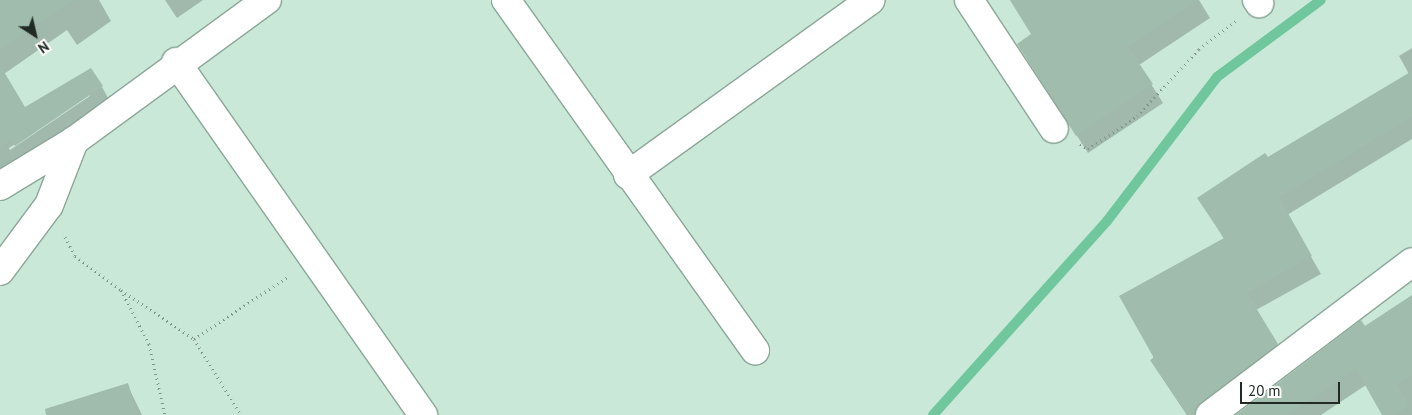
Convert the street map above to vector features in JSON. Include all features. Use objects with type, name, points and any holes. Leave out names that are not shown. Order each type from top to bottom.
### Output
[{"type":"street","points":[[0,186],[74,141],[176,62],[266,0]]},
{"type":"street","points":[[506,0],[628,175],[755,350]]},
{"type":"street","points":[[628,175],[871,0]]},
{"type":"street","points":[[969,0],[1054,129]]},
{"type":"street","points":[[176,62],[311,260],[423,415]]},
{"type":"street","points":[[0,271],[49,205],[74,141]]},
{"type":"street","points":[[1210,415],[1412,262]]},
{"type":"path","points":[[1054,129],[1088,149],[1137,116],[1199,50],[1258,2]]},
{"type":"path","points":[[49,205],[75,256],[121,290],[194,339],[241,415]]},
{"type":"path","points":[[194,339],[311,260]]},
{"type":"path","points":[[121,290],[148,344],[165,415]]},
{"type":"building","points":[[0,0],[73,0],[0,50]]},
{"type":"building","points":[[1010,0],[1198,0],[1128,47],[1153,84],[1076,136],[1017,44],[1031,34]]},
{"type":"building","points":[[0,65],[25,107],[91,68],[103,86],[15,146],[11,140],[0,147]]},
{"type":"building","points":[[1412,71],[1412,117],[1279,197],[1312,256],[1247,293],[1278,344],[1201,403],[1195,415],[1187,415],[1150,360],[1154,358],[1119,296],[1224,238],[1197,198],[1265,153],[1268,157]]},
{"type":"building","points":[[1412,295],[1412,375],[1397,384],[1409,406],[1394,415],[1382,415],[1356,369],[1286,415],[1236,415],[1361,320],[1365,326]]},
{"type":"building","points":[[128,383],[138,415],[46,415],[45,409]]},
{"type":"waterway","points":[[933,415],[1107,221],[1217,77],[1321,0]]}]
